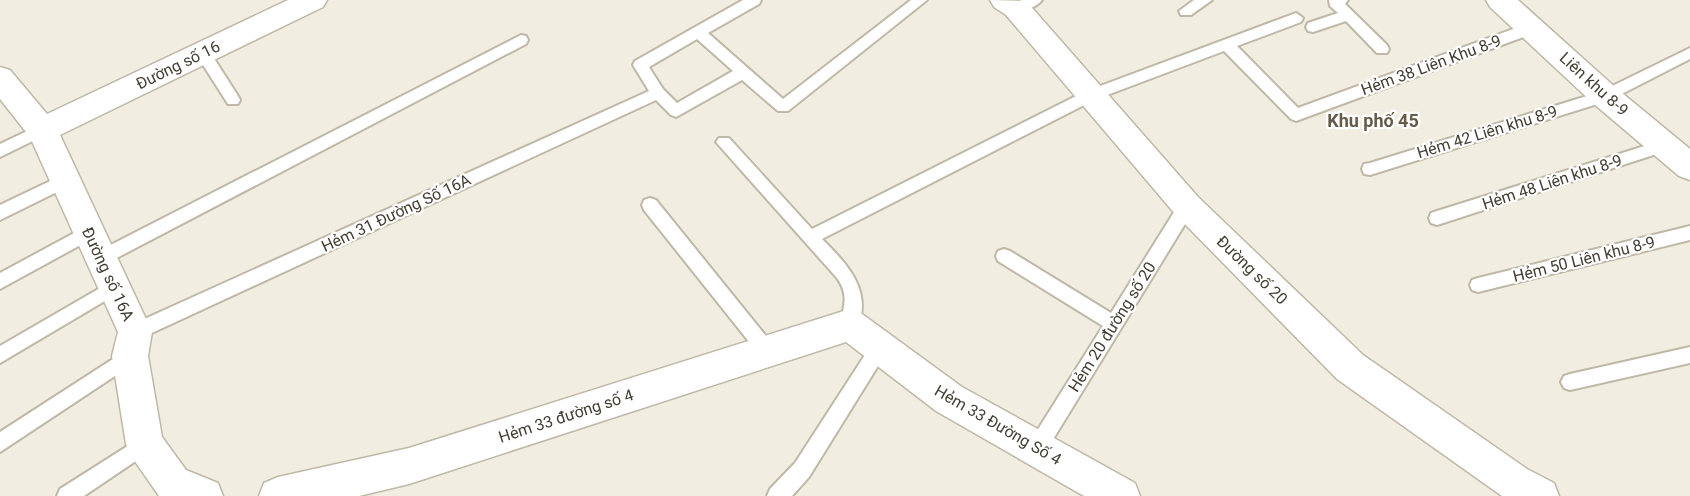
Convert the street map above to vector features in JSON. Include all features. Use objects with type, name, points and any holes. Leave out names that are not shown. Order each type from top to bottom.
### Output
[{"type":"street","name":"Đường số 16","points":[[42,130],[313,0]]},
{"type":"street","name":"Liên khu 8-9","points":[[1500,0],[1605,96],[1667,145],[1690,167]]},
{"type":"street","name":"Đường số 20","points":[[1018,3],[1089,96],[1186,206],[1350,367],[1514,482],[1540,496]]},
{"type":"street","name":"Đường số 16A","points":[[2,84],[42,130],[101,259],[133,344],[145,444],[188,490]]},
{"type":"street","name":"Hẻm 33 đường số 4","points":[[278,496],[409,466],[850,325]]},
{"type":"street","name":"Hẻm 33 Đường Số 4","points":[[850,325],[949,399],[1121,496]]},
{"type":"lane","points":[[744,72],[676,111],[658,93],[640,65],[754,0]]},
{"type":"lane","points":[[698,32],[783,107],[920,0]]},
{"type":"lane","points":[[1186,11],[1205,0]]},
{"type":"lane","points":[[1341,0],[1335,2],[1382,49]]},
{"type":"lane","points":[[1313,27],[1348,15]]},
{"type":"lane","points":[[810,238],[832,224],[1089,96],[1228,46],[1296,18]]},
{"type":"lane","name":"Hẻm 38 Liên Khu 8-9","points":[[1228,46],[1296,115],[1532,28]]},
{"type":"lane","points":[[0,282],[101,259],[521,40]]},
{"type":"lane","points":[[203,53],[233,100]]},
{"type":"lane","name":"Hẻm 42 Liên khu 8-9","points":[[1370,169],[1605,96],[1690,53]]},
{"type":"lane","name":"Hẻm 31 Đường Số 16A","points":[[0,443],[133,344],[658,93]]},
{"type":"lane","points":[[0,151],[42,130]]},
{"type":"lane","points":[[724,142],[831,260],[851,286],[854,296],[850,325]]},
{"type":"lane","name":"Hẻm 48 Liên khu 8-9","points":[[1437,218],[1667,145]]},
{"type":"lane","points":[[0,213],[65,180]]},
{"type":"lane","points":[[650,205],[768,352]]},
{"type":"lane","name":"Hẻm 20 đường số 20","points":[[1037,448],[1186,206]]},
{"type":"lane","name":"Hẻm 50 Liên khu 8-9","points":[[1478,285],[1690,233]]},
{"type":"lane","points":[[1004,256],[1115,324]]},
{"type":"lane","points":[[0,355],[101,259]]},
{"type":"lane","points":[[777,496],[802,470],[879,347]]},
{"type":"lane","points":[[1570,382],[1690,355]]},
{"type":"lane","points":[[67,496],[145,444]]},
{"type":"district","name":"Khu phố 45","points":[[1373,120]]}]
